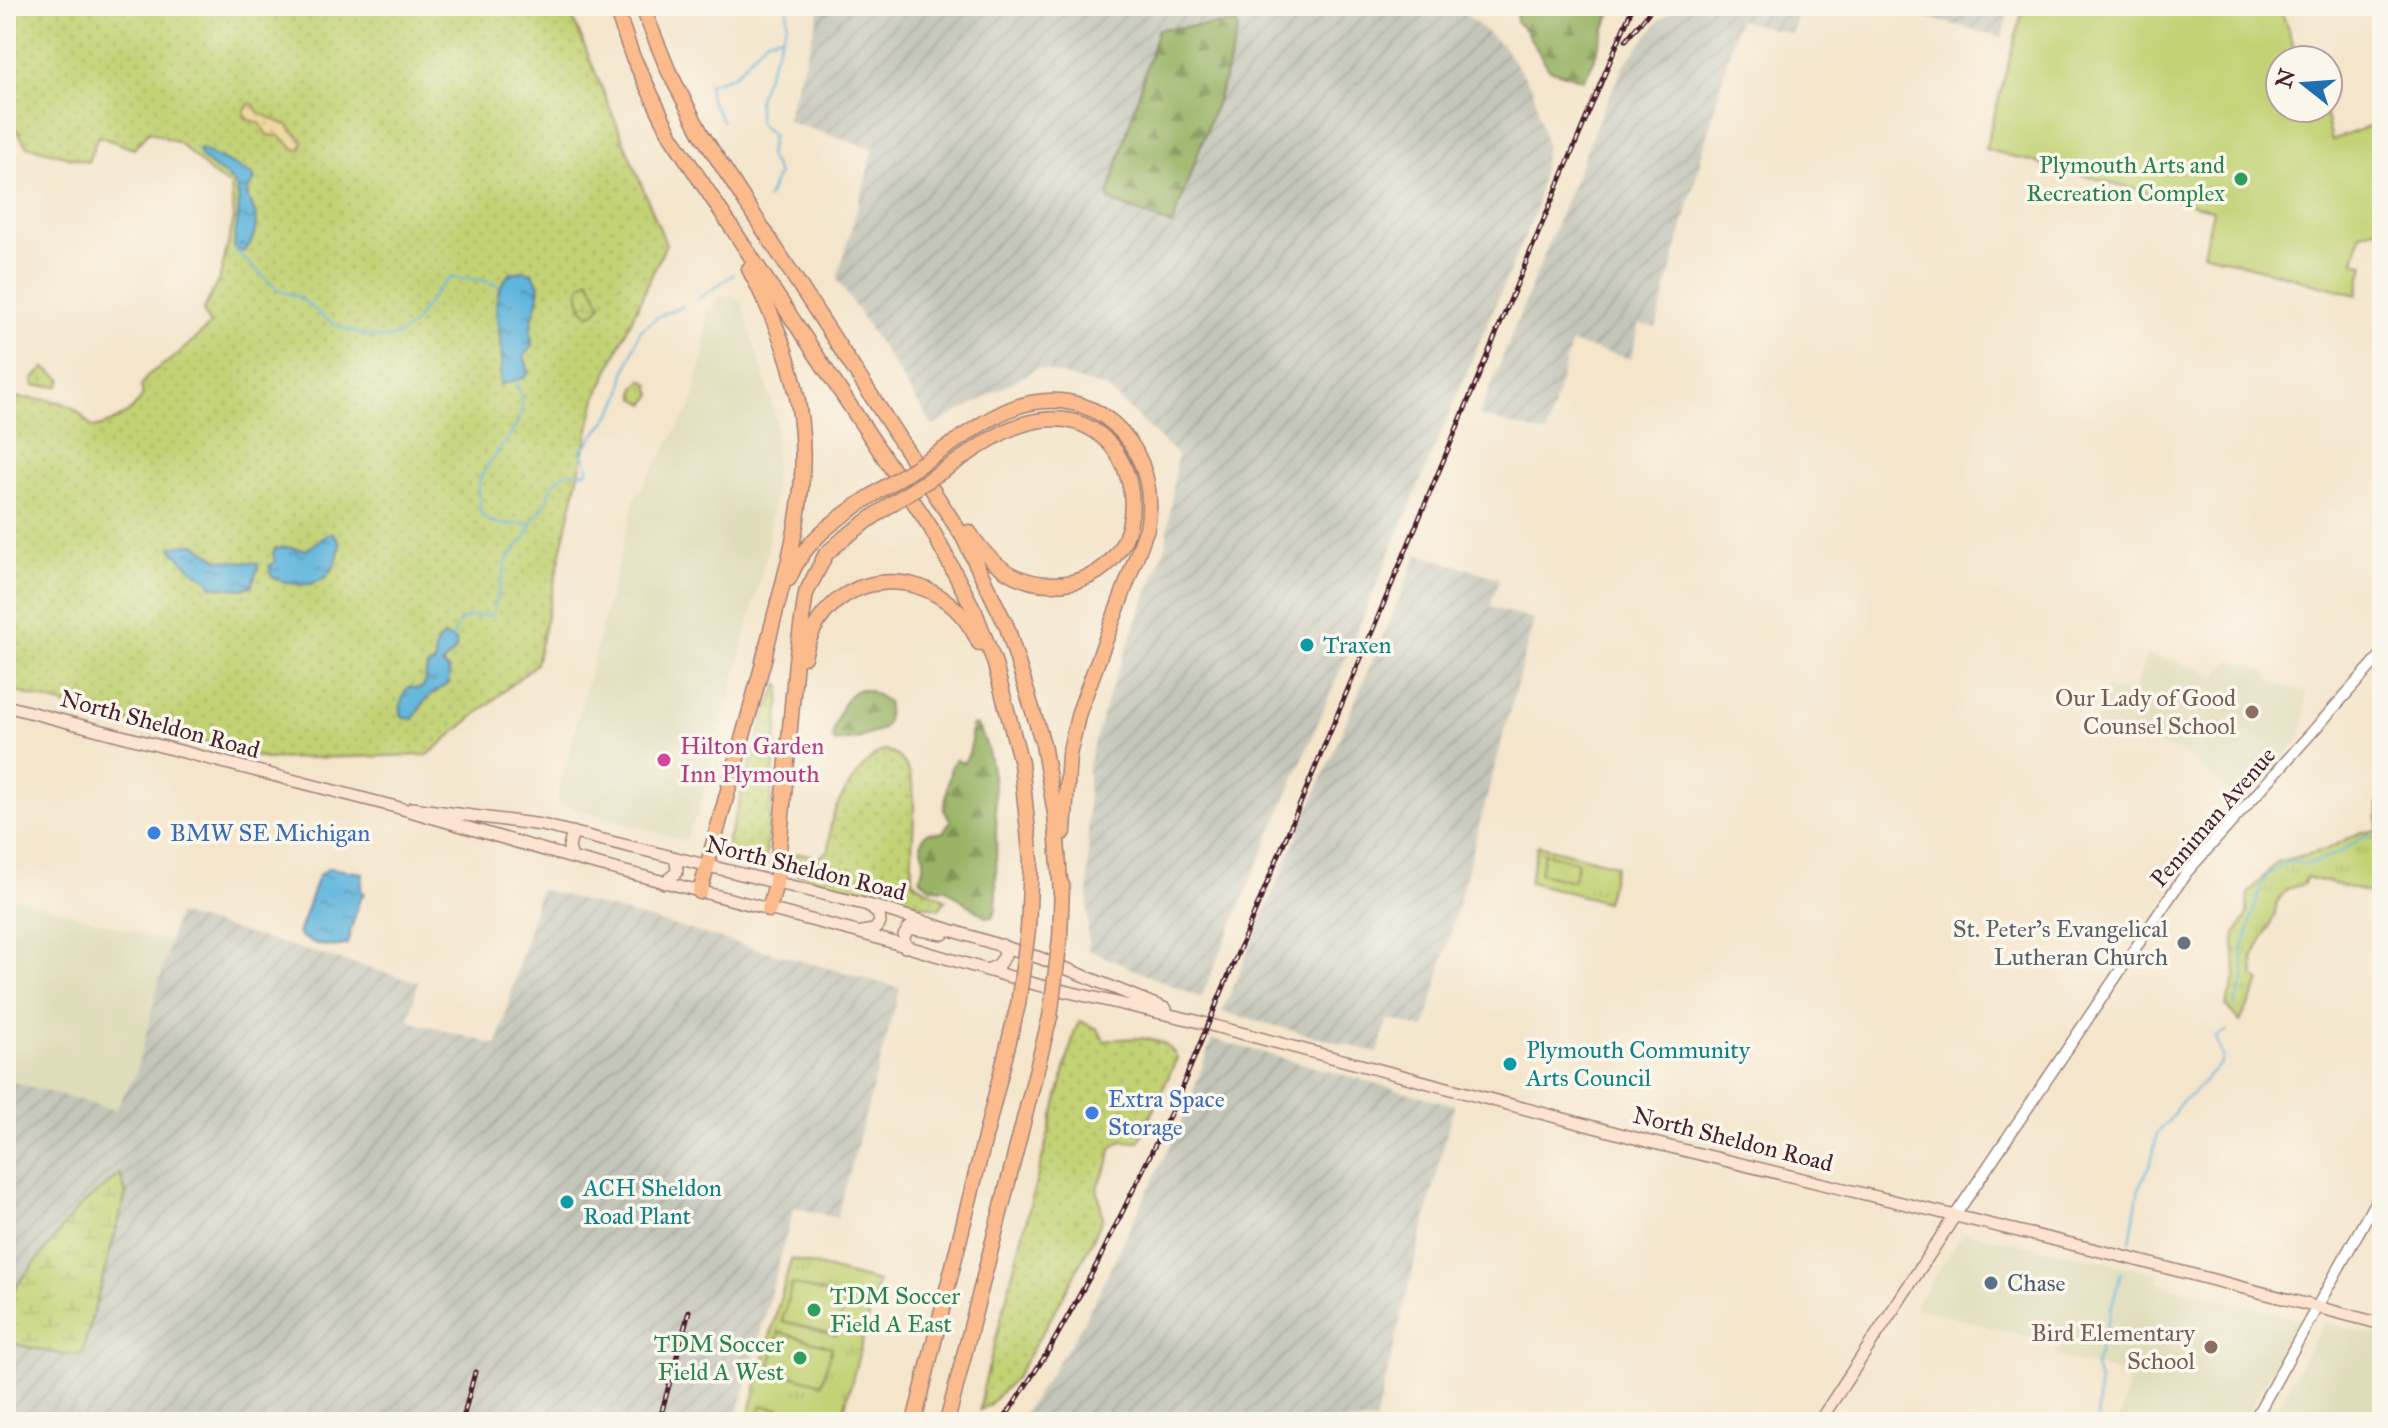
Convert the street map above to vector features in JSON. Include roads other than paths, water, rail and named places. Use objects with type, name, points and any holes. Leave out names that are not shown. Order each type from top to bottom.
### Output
[{"type":"highway","points":[[615,6],[648,93],[671,136],[845,395],[940,544],[975,612],[1009,711],[1021,763],[1029,826],[1031,889],[1018,1005],[914,1422]]},
{"type":"highway","points":[[642,6],[668,70],[702,135],[963,537],[1007,627],[1043,744],[1055,813],[1061,894]]},
{"type":"highway","points":[[700,892],[763,662],[799,507],[803,466],[802,428],[793,373],[776,322],[712,201]]},
{"type":"highway","points":[[763,662],[791,576],[803,552],[830,524],[987,422],[1014,408],[1042,401],[1064,402],[1098,413],[1122,432],[1136,450],[1148,479],[1150,517],[1143,543],[1085,690],[1073,734],[1067,774],[1060,939],[1044,1050],[947,1422]]},
{"type":"highway","points":[[769,910],[776,883],[801,619],[808,585],[826,554],[891,504],[947,468],[1007,431],[1026,423],[1051,420],[1077,424],[1093,432],[1107,443],[1127,472],[1133,498],[1127,533],[1107,562],[1077,580],[1042,584],[1015,577],[983,551],[939,488],[903,445]]},
{"type":"highway","points":[[791,728],[805,653],[820,618],[850,593],[887,582],[925,588],[958,611],[976,636],[1009,711]]},
{"type":"main road","name":"North Sheldon Road","points":[[6,706],[396,807],[664,883],[857,932],[1038,985],[1192,1020],[1625,1135],[2125,1257],[2382,1324]]},
{"type":"main road","name":"North Sheldon Road","points":[[396,807],[439,809],[573,832],[863,903],[1002,945],[1192,1020]]},
{"type":"main road","points":[[572,858],[569,850],[573,832]]},
{"type":"main road","points":[[664,883],[677,872],[676,858]]},
{"type":"main road","points":[[857,932],[874,930],[880,923],[881,918],[876,911],[863,903]]},
{"type":"main road","points":[[905,947],[906,931],[915,927],[969,941],[983,939]]},
{"type":"main road","points":[[986,970],[1002,961],[1005,956],[1002,945]]},
{"type":"main road","points":[[1819,1422],[1954,1217]]},
{"type":"street","name":"Penniman Avenue","points":[[1954,1217],[2186,873],[2382,654]]},
{"type":"street","points":[[2253,1422],[2382,1190]]},
{"type":"water","points":[[198,150],[253,175],[255,180],[248,190],[248,196],[256,227],[253,239],[243,252],[234,247],[239,211],[237,190],[230,178],[206,162]]},
{"type":"water","points":[[510,273],[532,273],[539,286],[531,326],[532,347],[524,356],[529,372],[525,377],[500,385],[502,348],[496,305],[498,294]]},
{"type":"water","points":[[332,532],[340,542],[338,557],[333,568],[318,582],[297,584],[272,577],[269,566],[275,562],[275,549],[306,550]]},
{"type":"water","points":[[195,544],[219,560],[257,563],[252,585],[243,589],[211,586],[209,580],[195,572],[171,547]]},
{"type":"water","points":[[445,636],[456,641],[454,652],[442,665],[449,670],[449,683],[427,698],[413,719],[403,718],[401,706],[404,694],[409,687],[418,689],[424,686],[427,667],[435,663],[437,644]]},
{"type":"water","points":[[329,868],[363,873],[361,890],[364,894],[359,901],[347,944],[341,946],[321,945],[298,934],[318,876]]},
{"type":"waterway","points":[[767,199],[778,174],[769,156],[772,135],[758,122],[758,98],[787,24],[788,6]]},
{"type":"waterway","points":[[723,121],[710,100],[708,84],[733,76],[767,39],[782,36]]},
{"type":"waterway","points":[[237,246],[236,251],[278,290],[299,297],[338,326],[365,336],[397,336],[412,326],[436,291],[450,278],[482,280],[500,286]]},
{"type":"waterway","points":[[698,299],[734,274]]},
{"type":"waterway","points":[[570,472],[588,471],[581,451],[609,417],[620,397],[640,331],[659,316],[683,306]]},
{"type":"waterway","points":[[515,381],[521,395],[519,420],[482,475],[478,494],[482,516],[488,520],[504,524],[532,524]]},
{"type":"waterway","points":[[452,640],[459,622],[471,616],[492,616],[507,560],[544,507],[552,484],[567,472]]},
{"type":"waterway","points":[[2260,888],[2268,875],[2285,863],[2315,863],[2344,850],[2365,835],[2382,840]]},
{"type":"waterway","points":[[2234,1007],[2245,978],[2242,953],[2259,893]]},
{"type":"waterway","points":[[2130,1241],[2139,1188],[2151,1163],[2157,1134],[2181,1101],[2191,1095],[2221,1063],[2216,1037],[2228,1030]]},
{"type":"waterway","points":[[2097,1422],[2099,1381],[2095,1367],[2121,1273]]},
{"type":"railway","points":[[1002,1422],[1049,1350],[1097,1264],[1174,1106],[1633,6]]},
{"type":"railway","points":[[1626,40],[1654,6]]},
{"type":"railway","points":[[659,1422],[689,1311]]},
{"type":"railway","points":[[462,1422],[475,1372]]},
{"type":"place","name":"Plymouth Arts and Recreation Complex","points":[[2241,179]]},
{"type":"place","name":"Traxen","points":[[1307,645]]},
{"type":"place","name":"Our Lady of Good Counsel School","points":[[2252,712]]},
{"type":"place","name":"Hilton Garden Inn Plymouth","points":[[664,760]]},
{"type":"place","name":"BMW SE Michigan","points":[[154,833]]},
{"type":"place","name":"St. Peter's Evangelical Lutheran Church","points":[[2184,943]]},
{"type":"place","name":"Plymouth Community Arts Council","points":[[1510,1064]]},
{"type":"place","name":"Extra Space Storage","points":[[1092,1113]]},
{"type":"place","name":"ACH Sheldon Road Plant","points":[[567,1202]]},
{"type":"place","name":"Chase","points":[[1991,1283]]},
{"type":"place","name":"TDM Soccer Field A East","points":[[814,1310]]},
{"type":"place","name":"Bird Elementary School","points":[[2211,1347]]},
{"type":"place","name":"TDM Soccer Field A West","points":[[800,1358]]}]
